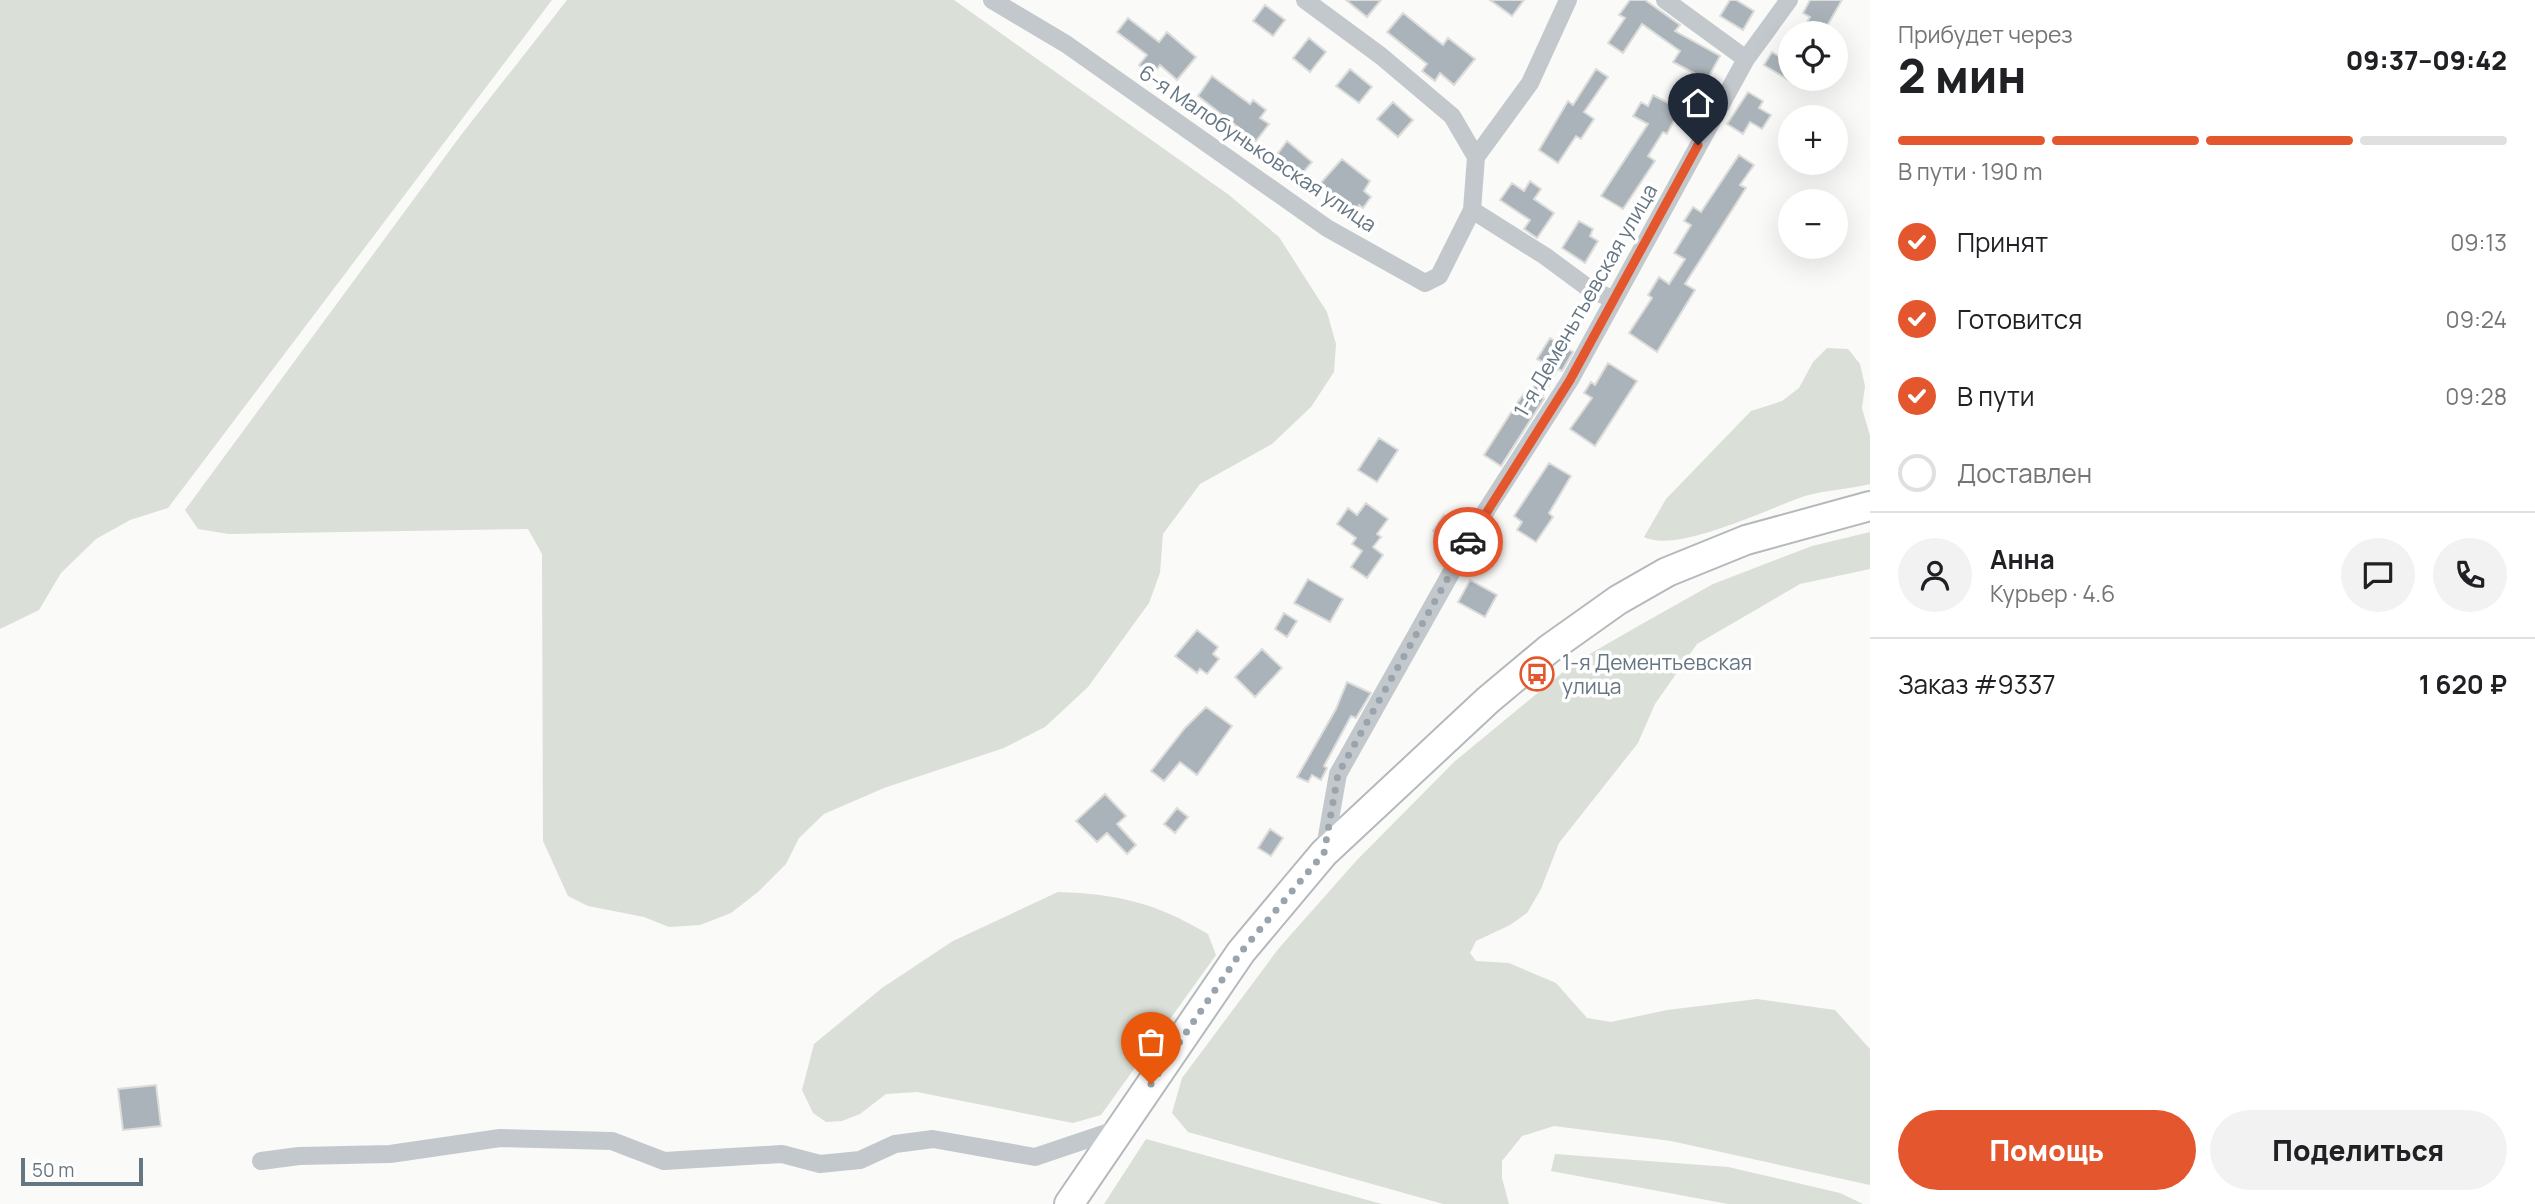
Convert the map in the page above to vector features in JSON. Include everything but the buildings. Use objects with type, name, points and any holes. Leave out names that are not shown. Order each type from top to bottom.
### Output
[{"type":"highway","points":[[1069,1204],[1241,952],[1324,853],[1488,700],[1549,649],[1618,600],[1667,572],[1746,540],[1870,506]]},
{"type":"street","name":"6-я Малобуньковская улица","points":[[992,0],[1066,44],[1327,228],[1425,283],[1439,276],[1472,211]]},
{"type":"street","points":[[1305,0],[1381,57],[1452,116],[1476,157]]},
{"type":"street","points":[[1568,0],[1530,83],[1476,157],[1472,211],[1545,256],[1591,290],[1613,299]]},
{"type":"street","points":[[1665,0],[1746,59]]},
{"type":"street","name":"1-я Деменьтьевская улица","points":[[1324,853],[1338,774],[1456,561],[1570,380],[1746,59],[1789,0]]},
{"type":"street","points":[[261,1161],[299,1156],[390,1154],[500,1138],[612,1141],[664,1161],[782,1154],[820,1164],[860,1160],[895,1143],[933,1139],[1035,1157],[1121,1128]]},
{"type":"shaded area","points":[[0,0],[552,0],[168,508],[130,520],[96,539],[61,573],[39,610],[0,629]]},
{"type":"shaded area","points":[[567,0],[954,0],[1229,195],[1279,237],[1327,312],[1336,344],[1334,372],[1311,407],[1272,444],[1200,484],[1163,534],[1160,573],[1149,603],[1088,687],[1045,727],[1004,748],[884,788],[824,814],[799,838],[786,864],[758,892],[731,913],[700,925],[669,927],[644,917],[588,906],[568,896],[543,841],[542,554],[528,529],[229,534],[198,529],[185,510],[461,135]]},
{"type":"shaded area","points":[[1827,348],[1848,349],[1860,364],[1865,386],[1862,408],[1870,436],[1870,484],[1805,496],[1700,535],[1659,541],[1644,537],[1666,499],[1751,411],[1782,401],[1799,388],[1813,362]]},
{"type":"shaded area","points":[[1870,532],[1870,569],[1800,584],[1697,644],[1655,704],[1638,743],[1559,843],[1541,889],[1527,913],[1510,925],[1476,941],[1470,953],[1476,961],[1509,963],[1556,983],[1587,1018],[1611,1022],[1667,1010],[1757,999],[1835,1010],[1870,1049],[1870,1185],[1671,1141],[1554,1126],[1522,1136],[1502,1161],[1502,1178],[1509,1204],[1443,1204],[1188,1132],[1172,1113],[1182,1078],[1279,948],[1357,860],[1454,762],[1574,663],[1713,584],[1812,546]]},
{"type":"shaded area","points":[[1058,892],[1119,898],[1154,908],[1208,934],[1216,955],[1101,1115],[1073,1123],[917,1092],[886,1094],[860,1114],[842,1121],[826,1122],[813,1113],[802,1090],[814,1044],[882,988],[953,941]]},
{"type":"shaded area","points":[[1146,1139],[1382,1204],[1104,1204]]},
{"type":"shaded area","points":[[1555,1154],[1728,1167],[1840,1193],[1863,1204],[1728,1204],[1551,1171]]},
{"type":"way so far","points":[[1151,1084],[1241,952],[1324,853],[1338,774],[1468,542]]},
{"type":"place","name":"1-я Дементьевская улица","points":[[1537,674]]},
{"type":"route","points":[[1468,542],[1570,380],[1698,145]]}]
